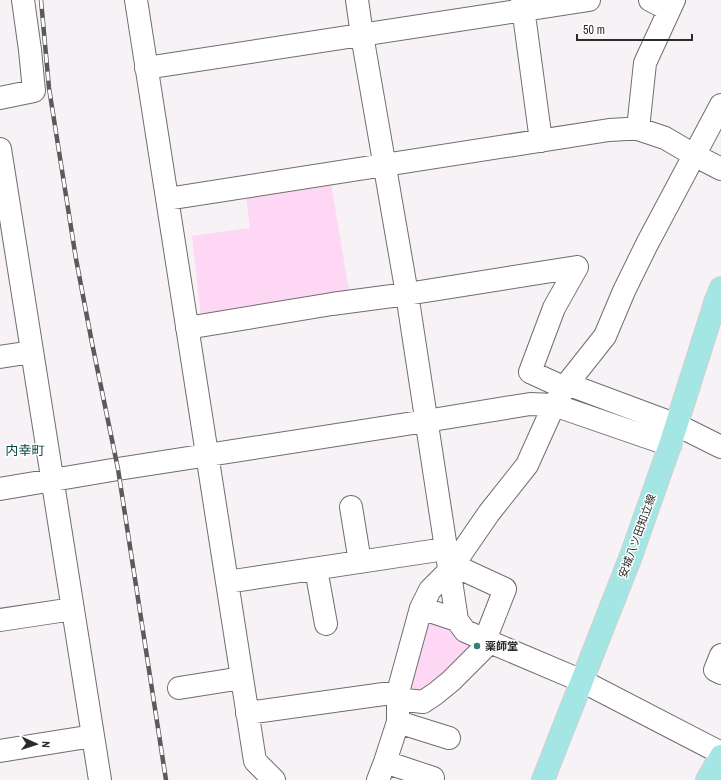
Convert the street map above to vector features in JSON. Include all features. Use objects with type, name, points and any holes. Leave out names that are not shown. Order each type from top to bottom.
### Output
[{"type":"main road","name":"安城八ツ田知立線","points":[[543,780],[631,556],[674,435],[721,288]]},
{"type":"main road","points":[[707,780],[721,756]]},
{"type":"street","points":[[0,98],[34,91],[23,0]]},
{"type":"street","points":[[136,0],[255,760],[274,780]]},
{"type":"street","points":[[357,0],[407,294],[457,620],[465,631],[582,681],[721,753]]},
{"type":"street","points":[[146,68],[362,35],[523,5],[590,0]]},
{"type":"street","points":[[638,130],[645,63],[664,3]]},
{"type":"street","points":[[523,5],[541,141]]},
{"type":"street","points":[[433,778],[381,775],[398,722],[398,695],[421,608],[430,590],[449,561],[527,465],[562,393],[605,336],[624,291],[647,244],[721,105]]},
{"type":"street","points":[[167,199],[609,130],[627,129],[638,130],[665,138],[721,169]]},
{"type":"street","points":[[0,149],[6,224],[32,352],[100,780]]},
{"type":"street","points":[[187,328],[332,304],[407,294],[576,267],[554,308],[530,372],[562,393],[674,435],[721,447]]},
{"type":"street","points":[[0,357],[32,352]]},
{"type":"street","points":[[0,489],[530,404],[562,393]]},
{"type":"street","points":[[351,508],[360,562]]},
{"type":"street","points":[[227,582],[360,562],[449,561],[505,589],[488,641],[451,681],[423,702],[398,695],[247,713]]},
{"type":"street","points":[[316,569],[326,624]]},
{"type":"street","points":[[421,608],[457,620]]},
{"type":"street","points":[[0,620],[73,609]]},
{"type":"street","points":[[721,655],[715,670],[721,673]]},
{"type":"street","points":[[179,688],[242,678]]},
{"type":"street","points":[[398,722],[449,738]]},
{"type":"street","points":[[0,750],[93,736]]},
{"type":"shaded area","points":[[331,183],[349,291],[201,317],[192,236],[250,228],[246,197]]},
{"type":"shaded area","points":[[423,616],[482,644],[421,699],[401,696]]},
{"type":"railway","points":[[41,0],[49,88],[76,259],[118,469],[166,780]]},
{"type":"place","name":"薬師堂","points":[[477,646]]},
{"type":"district","name":"内幸町","points":[[25,450]]}]
